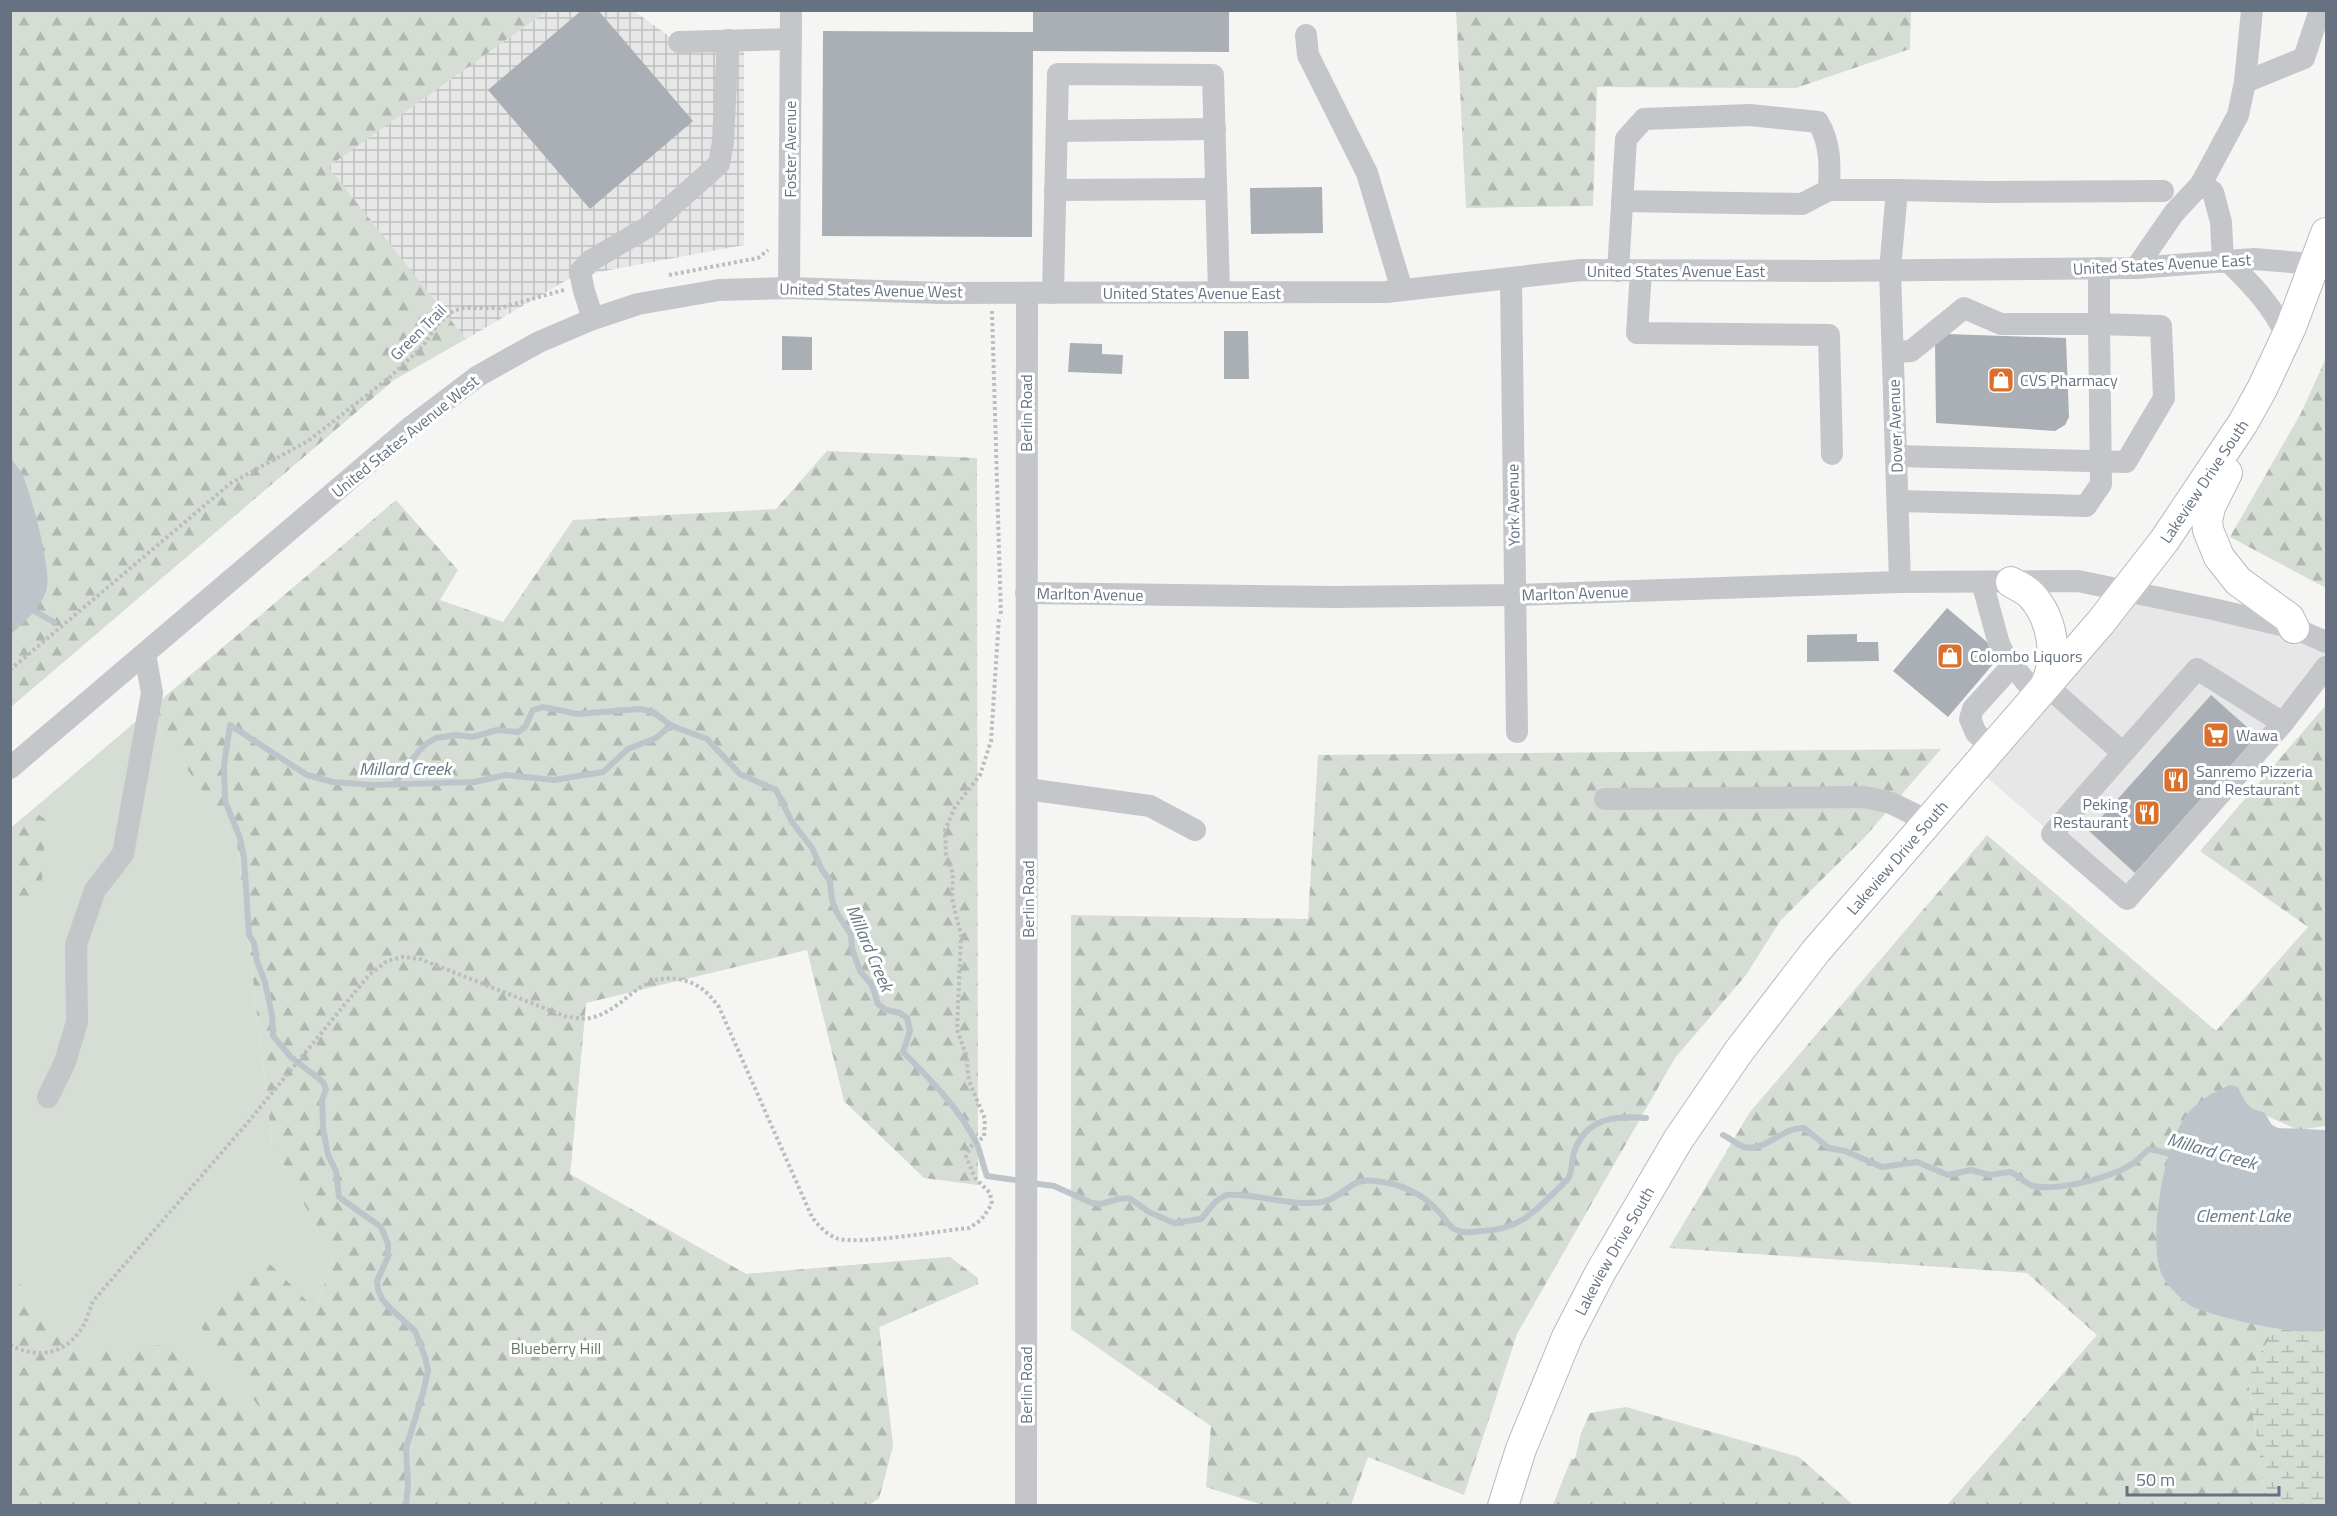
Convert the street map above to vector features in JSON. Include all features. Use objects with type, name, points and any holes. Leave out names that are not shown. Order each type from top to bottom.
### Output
[{"type":"main road","name":"Lakeview Drive South","points":[[1503,1506],[1521,1449],[1567,1337],[1600,1273],[1678,1140],[1739,1051],[1816,951],[2100,622],[2164,541],[2243,423],[2319,265],[2326,233]]},
{"type":"main road","points":[[2243,423],[2236,456],[2210,507],[2208,530],[2219,557],[2238,581],[2289,618],[2294,628]]},
{"type":"main road","points":[[1996,582],[2030,593],[2045,613],[2053,647],[2051,673],[2041,691]]},
{"type":"street","name":"Foster Avenue","points":[[789,288],[790,10]]},
{"type":"street","points":[[2136,268],[2174,213],[2201,184],[2238,115],[2245,82],[2252,10]]},
{"type":"street","points":[[2304,57],[2320,10]]},
{"type":"street","points":[[1306,35],[1308,55],[1367,174],[1402,290]]},
{"type":"street","points":[[679,42],[790,39]]},
{"type":"street","points":[[593,319],[580,272],[590,261],[648,227],[719,164],[723,142],[728,40]]},
{"type":"street","points":[[2245,82],[2304,57],[2326,53]]},
{"type":"street","points":[[1053,293],[1058,74],[1213,75],[1219,292]]},
{"type":"street","points":[[1618,271],[1626,139],[1644,119],[1750,116],[1818,122],[1825,133],[1830,162],[1830,190]]},
{"type":"street","points":[[1057,130],[1215,129]]},
{"type":"street","points":[[2201,184],[2213,192],[2221,222],[2226,262],[2268,305],[2279,320],[2286,336]]},
{"type":"street","points":[[1055,190],[1215,189]]},
{"type":"street","points":[[1622,201],[1802,204],[1830,190],[2163,191]]},
{"type":"street","name":"Dover Avenue","points":[[1897,190],[1890,270],[1900,582]]},
{"type":"street","name":"United States Avenue East","points":[[1027,293],[1402,290],[1581,270],[2136,268],[2254,259],[2319,265]]},
{"type":"street","points":[[1898,501],[2086,506],[2102,484],[2098,268]]},
{"type":"street","points":[[1641,271],[1636,333],[1829,335],[1832,454]]},
{"type":"street","name":"York Avenue","points":[[1511,278],[1517,732]]},
{"type":"street","name":"United States Avenue West","points":[[10,768],[412,426],[478,376],[539,342],[593,319],[638,304],[719,290],[789,288],[941,293],[1027,293]]},
{"type":"street","name":"Berlin Road","points":[[1026,1506],[1027,293]]},
{"type":"street","points":[[1893,352],[1911,351],[1964,308],[2001,324],[2161,326],[2164,398],[2126,462],[1896,456]]},
{"type":"street","name":"Marlton Avenue","points":[[1026,593],[1334,597],[1514,595],[1900,582],[2078,581],[2294,628],[2326,642]]},
{"type":"street","points":[[1996,582],[1999,644],[2012,666],[2123,753]]},
{"type":"street","points":[[48,1096],[65,1062],[77,1022],[76,945],[95,890],[123,854],[153,693],[144,654]]},
{"type":"street","points":[[1992,747],[1976,733],[1970,718],[1973,709],[2012,666]]},
{"type":"street","points":[[2283,723],[2197,669],[2052,834],[2127,899],[2283,723],[2326,668]]},
{"type":"street","points":[[1027,789],[1150,806],[1195,830]]},
{"type":"street","points":[[1605,799],[1865,797],[1891,803],[1928,821]]},
{"type":"path","points":[[663,276],[758,258],[772,246]]},
{"type":"path","name":"Green Trail","points":[[10,670],[231,483],[308,441],[390,377],[423,346],[450,313],[461,308],[500,308],[561,290],[584,291]]},
{"type":"path","points":[[10,1346],[23,1352],[37,1354],[52,1352],[65,1346],[80,1331],[93,1301],[249,1121],[369,975],[387,961],[403,957],[448,969],[567,1017],[588,1019],[615,1006],[650,981],[670,977],[699,985],[718,1007],[812,1217],[821,1228],[837,1238],[859,1240],[969,1227],[981,1220],[992,1204],[990,1193],[975,1178],[966,1156],[972,1144],[984,1137],[985,1119],[969,1080],[966,1054],[957,1030],[961,935],[952,899],[953,874],[946,854],[945,830],[955,807],[980,775],[991,741],[999,617],[992,292]]},
{"type":"path","points":[[999,617],[1026,618]]},
{"type":"shaded area","points":[[547,11],[634,11],[684,47],[744,43],[744,245],[572,277],[466,339],[327,167]]},
{"type":"shaded area","points":[[2124,591],[2326,642],[2326,667],[2127,899],[1975,767]]},
{"type":"green space","points":[[11,11],[547,11],[328,167],[466,339],[394,380],[11,707]]},
{"type":"green space","points":[[1456,11],[1911,11],[1910,49],[1796,88],[1597,87],[1593,206],[1466,208]]},
{"type":"green space","points":[[2326,358],[2326,588],[2230,537],[2301,413]]},
{"type":"green space","name":"Blueberry Hill","points":[[827,451],[977,458],[978,1185],[924,1178],[844,1101],[807,950],[586,1003],[570,1174],[746,1274],[950,1257],[978,1278],[978,1284],[879,1327],[893,1446],[879,1498],[868,1506],[11,1505],[10,1237],[22,1292],[80,1353],[171,1344],[295,1456],[197,1322],[266,1260],[315,1309],[333,1260],[272,1142],[237,843],[148,711],[396,500],[458,570],[440,600],[503,622],[573,520],[776,509]]},
{"type":"green space","points":[[2326,705],[2326,1126],[2298,1130],[2214,1092],[2162,1275],[2276,1328],[2247,1375],[2267,1505],[1947,1505],[2097,1335],[2027,1273],[1669,1248],[1750,1112],[1987,835],[2216,1031],[2308,927],[2200,851]]},
{"type":"green space","name":"Blueberry Hill","points":[[148,711],[237,843],[272,1142],[333,1260],[315,1309],[298,1458],[586,1003],[570,1175],[746,1274],[950,1257],[978,1284],[879,1327],[893,1446],[879,1498],[868,1506],[11,1505],[10,927],[41,898],[11,828]]},
{"type":"green space","points":[[1941,749],[1864,838],[1781,920],[1746,975],[1675,1058],[1517,1334],[1464,1495],[1368,1457],[1351,1505],[1263,1505],[1206,1487],[1211,1426],[1071,1329],[1071,915],[1308,919],[1318,755]]},
{"type":"green space","points":[[32,810],[46,820],[41,898],[11,927],[11,828]]},
{"type":"green space","points":[[2326,1323],[2326,1505],[2267,1505],[2247,1375],[2276,1328]]},
{"type":"green space","points":[[1626,1407],[1799,1457],[1853,1505],[1553,1505],[1571,1459],[1575,1459],[1581,1433],[1590,1413]]},
{"type":"water","points":[[11,459],[22,474],[30,497],[43,548],[47,587],[38,607],[11,634]]},
{"type":"water","name":"Clement Lake","points":[[2230,1085],[2238,1087],[2247,1104],[2264,1112],[2272,1125],[2278,1128],[2326,1130],[2326,1329],[2284,1330],[2208,1313],[2188,1304],[2174,1292],[2163,1277],[2158,1262],[2157,1218],[2165,1169],[2172,1146],[2179,1127],[2188,1113],[2207,1097]]},
{"type":"building","points":[[582,10],[598,10],[693,121],[590,209],[488,90]]},
{"type":"building","points":[[1033,10],[1229,10],[1229,52],[1033,51],[1032,237],[822,236],[823,31],[1033,32]]},
{"type":"building","points":[[1322,187],[1323,233],[1251,234],[1250,188]]},
{"type":"building","points":[[1224,331],[1248,331],[1249,379],[1224,379]]},
{"type":"building","name":"CVS Pharmacy","points":[[1947,334],[2066,338],[2069,417],[2065,425],[2055,431],[1936,423],[1935,343]]},
{"type":"building","points":[[782,336],[812,337],[812,370],[782,370]]},
{"type":"building","points":[[1070,343],[1102,344],[1102,354],[1123,355],[1122,374],[1068,372]]},
{"type":"building","name":"Colombo Liquors","points":[[1947,608],[1994,648],[1994,663],[1948,717],[1893,671]]},
{"type":"building","points":[[1857,634],[1857,642],[1878,642],[1879,661],[1807,662],[1807,635]]},
{"type":"building","points":[[2211,695],[2257,736],[2135,873],[2089,831]]},
{"type":"waterway","name":"Millard Creek","points":[[29,608],[54,622]]},
{"type":"waterway","name":"Millard Creek","points":[[394,784],[419,751],[436,738],[456,735],[473,737],[497,730],[518,732],[525,727],[533,710],[543,707],[578,714],[640,709],[653,712],[672,726],[707,739],[740,774],[776,790],[792,822],[812,848],[830,881],[832,900],[837,913],[851,935],[852,949],[860,971],[872,985],[878,1004],[886,1010],[900,1013],[907,1018],[910,1031],[903,1052],[934,1084],[962,1119],[977,1144],[987,1176],[1021,1181]]},
{"type":"waterway","points":[[406,1506],[408,1485],[406,1448],[428,1370],[415,1331],[382,1299],[378,1289],[377,1281],[388,1257],[388,1244],[381,1227],[339,1197],[336,1171],[328,1155],[323,1128],[322,1100],[326,1089],[323,1082],[291,1057],[273,1036],[272,1015],[265,982],[257,961],[254,943],[249,935],[244,858],[240,838],[225,801],[224,765],[230,725],[307,775],[333,782],[372,785],[474,782],[506,775],[554,780],[603,772],[628,749],[656,738],[671,725]]},
{"type":"waterway","name":"Millard Creek","points":[[1031,1183],[1054,1186],[1092,1203],[1101,1204],[1129,1198],[1149,1212],[1174,1223],[1201,1219],[1216,1201],[1226,1195],[1298,1203],[1322,1202],[1330,1200],[1359,1182],[1375,1181],[1393,1184],[1418,1194],[1457,1231],[1496,1230],[1529,1215],[1568,1179],[1579,1141],[1594,1126],[1613,1118],[1646,1118]]},
{"type":"waterway","name":"Millard Creek","points":[[1723,1135],[1741,1146],[1752,1148],[1789,1131],[1804,1128],[1829,1148],[1845,1151],[1882,1167],[1917,1162],[1948,1175],[1971,1170],[1989,1175],[2010,1172],[2030,1185],[2044,1187],[2070,1185],[2111,1174],[2132,1164],[2150,1149],[2175,1155]]},
{"type":"place","name":"CVS Pharmacy","points":[[2001,380]]},
{"type":"place","name":"Colombo Liquors","points":[[1950,656]]},
{"type":"place","name":"Wawa","points":[[2216,735]]},
{"type":"place","name":"Sanremo Pizzeria and Restaurant","points":[[2176,780]]},
{"type":"place","name":"Peking Restaurant","points":[[2147,813]]}]
